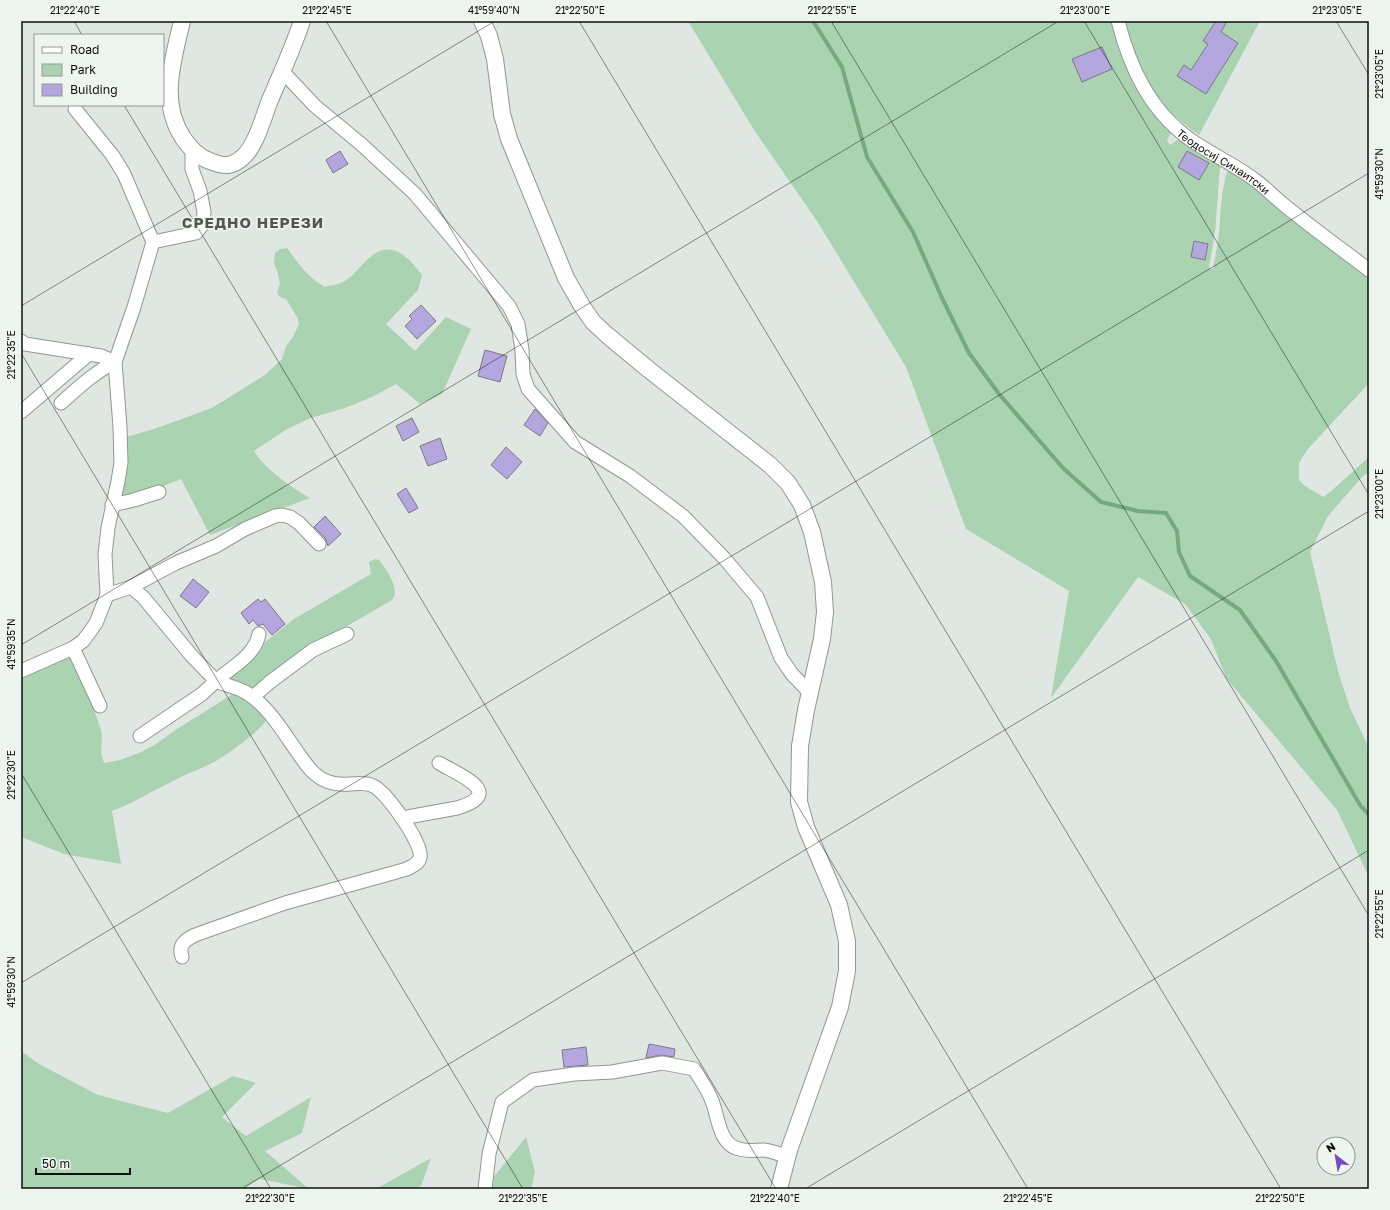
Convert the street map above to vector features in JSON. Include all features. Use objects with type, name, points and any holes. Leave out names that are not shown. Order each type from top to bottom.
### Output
[{"type":"street","points":[[182,21],[169,85],[170,108],[177,129],[192,151],[202,158],[219,165],[234,165],[245,156],[258,134],[302,21]]},
{"type":"street","points":[[482,21],[489,36],[495,59],[502,114],[509,139],[566,278],[582,306],[593,322],[606,334],[770,465],[788,483],[802,505],[812,532],[823,582],[825,612],[822,639],[800,746],[799,802],[806,827],[839,905],[847,941],[847,971],[840,1007],[787,1157],[779,1189]]},
{"type":"street","name":"Теодосиј Синаитски","points":[[1118,21],[1127,52],[1138,77],[1152,102],[1179,131],[1255,180],[1283,204],[1369,270]]},
{"type":"street","points":[[282,71],[315,106],[361,144],[415,194],[509,306],[518,324],[522,350],[523,374],[528,389],[575,442],[630,476],[684,516],[724,558],[757,597],[781,658],[792,674],[810,693]]},
{"type":"street","points":[[21,671],[73,648],[83,641],[92,629],[107,595],[106,554],[108,528],[120,473],[121,450],[115,362],[134,307],[153,242],[124,174],[113,156],[75,109]]},
{"type":"street","points":[[153,242],[196,233],[203,224],[204,212],[200,192],[192,169],[192,151]]},
{"type":"street","points":[[21,341],[25,344],[101,356],[115,362]]},
{"type":"street","points":[[21,412],[89,354]]},
{"type":"street","points":[[61,403],[94,375],[115,362]]},
{"type":"street","points":[[112,505],[159,492]]},
{"type":"street","points":[[107,595],[131,586],[176,563],[216,546],[245,529],[282,515],[294,519],[319,544]]},
{"type":"street","points":[[131,586],[143,597],[216,681],[235,687],[253,698],[266,709],[315,774],[336,784],[366,784],[374,786],[384,795],[402,818],[416,840],[420,851],[418,862],[414,865],[395,872],[285,903],[195,935],[185,941],[180,948],[182,957]]},
{"type":"street","points":[[140,736],[202,694],[237,665],[255,645],[259,634]]},
{"type":"street","points":[[253,698],[270,682],[313,650],[347,634]]},
{"type":"street","points":[[73,648],[100,706]]},
{"type":"street","points":[[402,818],[457,808],[477,799],[479,792],[472,783],[439,763]]},
{"type":"street","points":[[484,1189],[489,1154],[502,1102],[533,1080],[574,1074],[612,1072],[662,1063],[694,1069],[712,1100],[723,1136],[728,1144],[743,1150],[766,1150],[776,1152],[787,1157]]},
{"type":"green space","points":[[688,21],[1113,21],[1149,107],[1171,132],[1167,141],[1170,145],[1179,139],[1219,164],[1215,232],[1209,268],[1213,269],[1219,237],[1223,189],[1230,164],[1369,270],[1369,383],[1307,450],[1299,463],[1299,480],[1305,486],[1323,497],[1369,457],[1369,472],[1362,477],[1328,516],[1310,552],[1338,671],[1350,708],[1369,748],[1369,877],[1337,810],[1226,678],[1211,639],[1185,604],[1138,577],[1051,698],[1069,591],[966,529],[906,367],[817,221],[754,130]]},
{"type":"green space","points":[[1125,21],[1260,21],[1199,135],[1170,111],[1150,86],[1142,72],[1130,40]]},
{"type":"green space","points":[[287,248],[308,275],[325,287],[339,284],[347,280],[376,253],[384,250],[391,250],[405,256],[422,275],[418,290],[386,324],[415,351],[446,317],[471,329],[442,394],[420,404],[396,384],[374,396],[345,408],[311,418],[287,429],[254,451],[264,464],[279,477],[310,498],[210,535],[181,479],[151,491],[118,500],[126,437],[154,429],[212,408],[265,375],[282,359],[286,346],[293,337],[299,324],[297,317],[286,299],[280,297],[277,293],[280,283],[274,263],[275,253],[280,249]]},
{"type":"green space","points":[[375,559],[379,560],[392,579],[395,590],[392,600],[342,629],[257,688],[249,689],[223,680],[259,647],[294,619],[371,574],[369,562]]},
{"type":"green space","points":[[73,654],[102,734],[101,753],[104,763],[120,760],[141,752],[156,744],[236,692],[245,697],[267,718],[260,728],[253,734],[216,761],[112,811],[121,864],[64,854],[21,837],[21,677]]},
{"type":"green space","points":[[21,1051],[39,1064],[98,1095],[168,1113],[233,1076],[256,1083],[222,1117],[246,1136],[311,1097],[302,1133],[265,1151],[309,1189],[260,1179],[243,1189],[21,1189]]},
{"type":"green space","points":[[526,1137],[535,1172],[531,1189],[484,1189]]},
{"type":"green space","points":[[431,1158],[421,1186],[417,1189],[376,1189]]},
{"type":"building","points":[[1216,21],[1227,21],[1221,32],[1238,43],[1206,94],[1177,76],[1184,65],[1191,70],[1208,44],[1203,41]]},
{"type":"building","points":[[1102,47],[1112,69],[1082,82],[1072,59]]},
{"type":"building","points":[[340,151],[348,164],[333,173],[326,160]]},
{"type":"building","points":[[1187,151],[1209,163],[1199,180],[1178,167]]},
{"type":"building","points":[[1194,241],[1208,244],[1205,260],[1191,257]]},
{"type":"building","points":[[421,305],[436,321],[417,339],[405,326],[412,319],[409,316]]},
{"type":"building","points":[[485,350],[507,356],[500,382],[478,376]]},
{"type":"building","points":[[535,409],[548,423],[540,436],[524,425]]},
{"type":"building","points":[[412,418],[419,432],[403,441],[396,426]]},
{"type":"building","points":[[440,438],[447,459],[428,466],[420,446]]},
{"type":"building","points":[[506,447],[522,462],[507,479],[491,465]]},
{"type":"building","points":[[406,488],[418,508],[409,513],[397,494]]},
{"type":"building","points":[[325,516],[341,534],[328,546],[325,538],[314,527]]},
{"type":"building","points":[[193,579],[209,592],[196,608],[180,596]]},
{"type":"building","points":[[258,599],[261,602],[265,599],[285,624],[272,635],[263,624],[258,626],[253,620],[249,624],[241,613]]},
{"type":"building","points":[[649,1044],[675,1049],[674,1057],[661,1055],[646,1058]]},
{"type":"building","points":[[586,1047],[588,1065],[564,1067],[562,1050]]},
{"type":"waterway","points":[[813,21],[842,67],[867,157],[913,232],[942,298],[969,353],[999,394],[1063,468],[1101,502],[1138,511],[1166,513],[1177,531],[1179,552],[1190,576],[1240,610],[1276,661],[1360,805],[1369,815]]},
{"type":"district","name":"СРЕДНО НЕРЕЗИ","points":[[253,222]]}]
